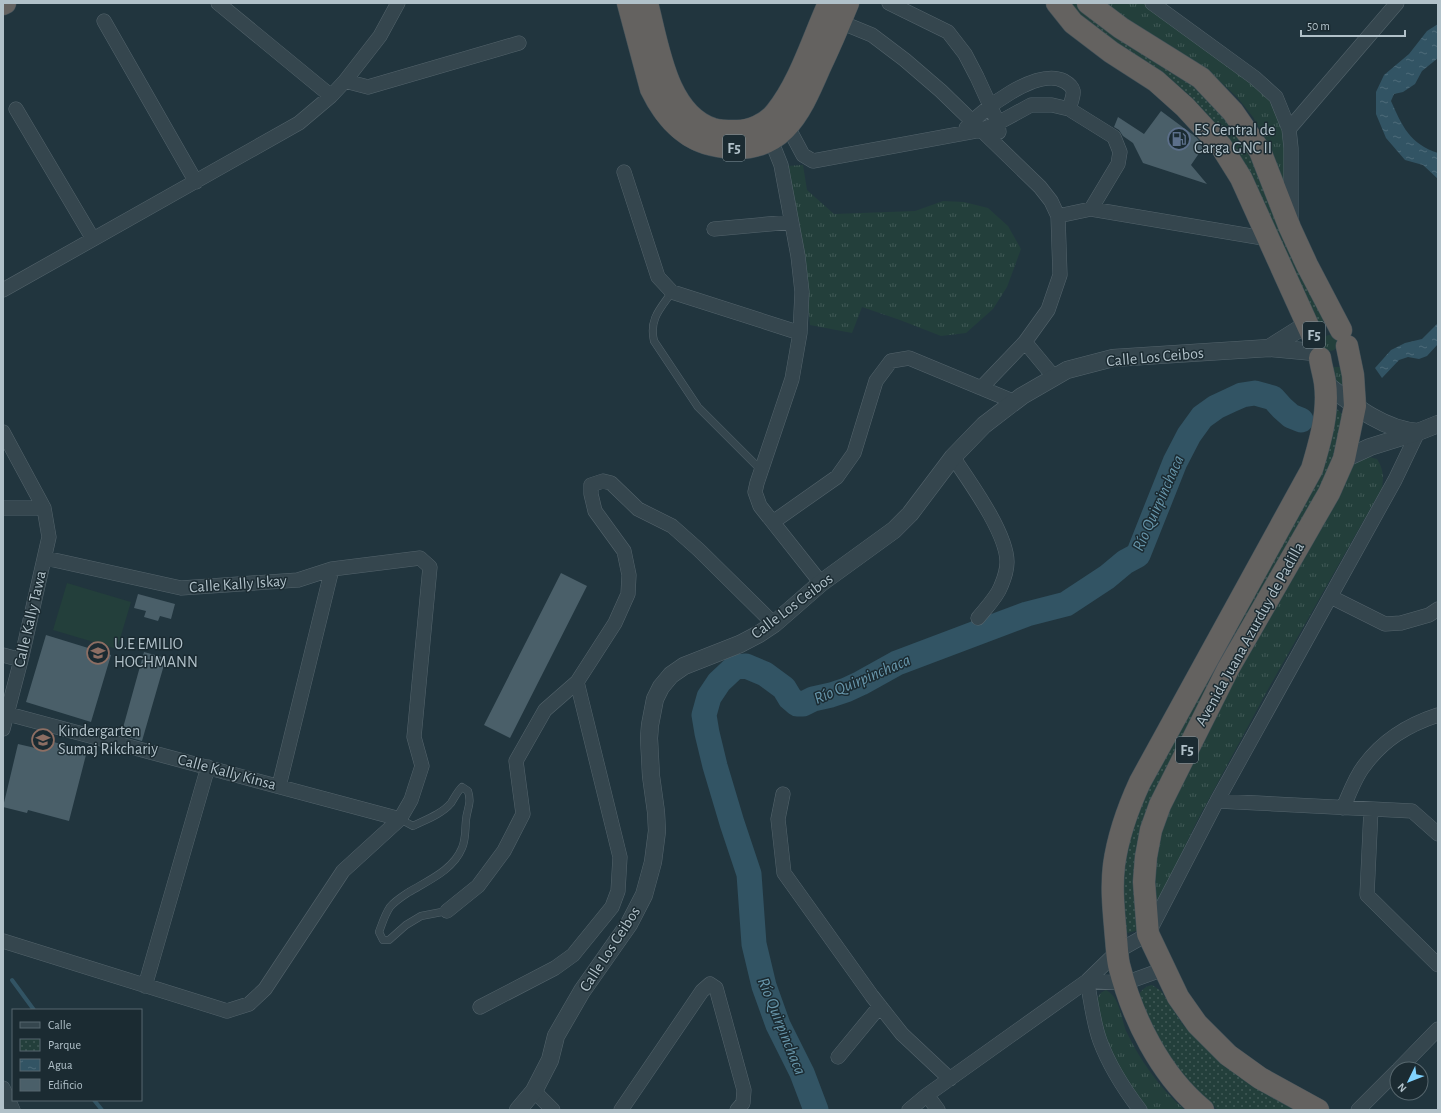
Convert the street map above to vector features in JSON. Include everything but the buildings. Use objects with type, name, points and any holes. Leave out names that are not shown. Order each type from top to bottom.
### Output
[{"type":"highway","name":"F5","points":[[628,3],[651,89],[657,101],[676,125],[696,140],[708,145],[740,149],[757,146],[771,140],[788,127],[798,113],[809,93],[835,11]]},
{"type":"highway","name":"F5","points":[[647,3],[666,76],[675,96],[682,107],[700,123],[711,129],[720,131],[751,129],[765,122],[776,113],[789,93],[835,11]]},
{"type":"highway","name":"Avenida Juana Azurduy de Padilla","points":[[1057,3],[1073,23],[1111,52],[1156,81],[1185,107],[1221,146],[1241,178],[1269,239],[1313,343],[1325,383],[1326,396],[1324,424],[1312,469],[1140,782],[1129,806],[1120,835],[1114,865],[1112,896],[1119,964],[1135,1012],[1154,1054],[1175,1081],[1202,1110]]},
{"type":"highway","name":"Avenida Juana Azurduy de Padilla","points":[[1088,3],[1121,28],[1201,78],[1233,112],[1260,151],[1290,228],[1344,338],[1353,375],[1355,406],[1344,459],[1328,493],[1228,669],[1160,805],[1151,830],[1146,857],[1144,882],[1148,934],[1178,997],[1197,1024],[1228,1055],[1260,1078],[1318,1110]]},
{"type":"highway","name":"F5","points":[[1330,325],[1344,338],[1346,351],[1337,360],[1325,361],[1313,343],[1315,332],[1325,326],[1330,325]]},
{"type":"street","points":[[218,3],[331,96]]},
{"type":"street","points":[[3,290],[299,123],[331,96],[345,81],[380,36],[398,3]]},
{"type":"street","points":[[889,3],[948,32],[964,54],[998,123],[1001,148]]},
{"type":"street","points":[[1152,3],[1255,78],[1276,98],[1289,129],[1291,148],[1290,228]]},
{"type":"street","points":[[1289,129],[1398,3]]},
{"type":"street","points":[[835,11],[872,35],[905,60],[941,91],[1040,187],[1051,201],[1058,216],[1060,275],[1048,310],[1025,342],[981,388]]},
{"type":"street","points":[[104,21],[196,182]]},
{"type":"street","points":[[345,81],[368,87],[519,43]]},
{"type":"street","points":[[977,125],[990,106],[1031,81],[1043,78],[1060,79],[1073,88],[1074,93],[1069,109]]},
{"type":"street","points":[[788,127],[803,155],[813,161],[961,134],[977,125],[998,123],[1031,105],[1052,105],[1069,109],[1114,138],[1120,152],[1118,164],[1091,210]]},
{"type":"street","points":[[16,110],[93,239]]},
{"type":"street","points":[[771,140],[780,165],[790,222],[798,256],[802,292],[800,333],[792,379],[756,483],[755,492],[760,506],[821,583]]},
{"type":"street","points":[[624,172],[658,277],[672,292],[800,333]]},
{"type":"street","points":[[1058,216],[1091,210],[1269,239]]},
{"type":"street","points":[[714,229],[790,222]]},
{"type":"street","points":[[1025,342],[1054,377]]},
{"type":"street","name":"Calle Los Ceibos","points":[[518,1110],[534,1091],[550,1060],[556,1036],[582,990],[629,924],[644,895],[653,862],[657,831],[651,776],[649,738],[650,725],[655,700],[661,687],[671,675],[684,666],[740,644],[774,624],[821,583],[894,530],[910,514],[953,456],[984,425],[1015,402],[1067,370],[1113,358],[1269,348],[1313,343]]},
{"type":"street","name":"Calle Los Ceibos","points":[[1269,348],[1313,343]]},
{"type":"street","points":[[773,522],[836,477],[854,454],[876,381],[891,361],[909,358],[1015,402]]},
{"type":"street","points":[[1325,383],[1355,406],[1382,421],[1404,431],[1418,432]]},
{"type":"street","points":[[1344,459],[1370,447],[1438,424]]},
{"type":"street","name":"Calle Kally Tawa","points":[[3,432],[44,508],[49,537],[21,660],[3,729]]},
{"type":"street","points":[[909,1110],[927,1095],[1087,980],[1118,951],[1148,934],[1217,801],[1331,598],[1395,480],[1418,432]]},
{"type":"street","points":[[953,456],[984,505],[1002,541],[1007,561],[1001,587],[978,618]]},
{"type":"street","points":[[447,911],[478,886],[504,851],[523,814],[516,761],[545,710],[577,682],[615,623],[628,594],[628,575],[624,551],[595,511],[591,494],[592,485],[603,481],[611,483],[638,509],[672,526],[699,550],[774,624]]},
{"type":"street","points":[[3,508],[44,508]]},
{"type":"street","name":"Calle Kally Iskay","points":[[44,558],[181,588],[298,580],[332,569],[420,558],[430,567],[414,737],[422,766],[412,800],[400,819]]},
{"type":"street","points":[[279,786],[332,569]]},
{"type":"street","points":[[1331,598],[1385,624],[1401,623],[1429,615],[1438,609]]},
{"type":"street","points":[[3,655],[21,660]]},
{"type":"street","points":[[480,1007],[555,968],[573,955],[612,907],[618,891],[620,857],[577,682]]},
{"type":"street","name":"Calle Kally Kinsa","points":[[8,714],[400,819]]},
{"type":"street","points":[[1343,808],[1363,767],[1386,742],[1418,722],[1438,715]]},
{"type":"street","points":[[145,986],[208,767]]},
{"type":"street","points":[[783,794],[778,819],[784,873],[902,1034],[950,1079]]},
{"type":"street","points":[[1217,801],[1412,812],[1438,834]]},
{"type":"street","points":[[1371,810],[1367,896],[1438,965]]},
{"type":"street","points":[[3,941],[227,1011],[249,1004],[265,989],[343,871],[400,819]]},
{"type":"street","points":[[1087,980],[1125,982],[1164,969]]},
{"type":"street","points":[[1087,980],[1095,1025],[1100,1040],[1127,1093],[1140,1110]]},
{"type":"street","points":[[621,1110],[702,991],[710,984],[716,988],[744,1090],[743,1103],[736,1110]]},
{"type":"street","points":[[838,1057],[880,1006]]},
{"type":"street","points":[[1407,1061],[1438,1029]]},
{"type":"street","points":[[1358,1110],[1389,1079]]},
{"type":"street","points":[[3,1088],[13,1110]]},
{"type":"street","points":[[534,1091],[553,1110]]},
{"type":"street","points":[[927,1095],[938,1110]]},
{"type":"lane","points":[[672,292],[655,317],[651,330],[654,341],[698,407],[761,470]]},
{"type":"lane","points":[[400,819],[413,826],[443,810],[451,803],[457,792],[462,787],[468,791],[470,798],[463,847],[453,862],[443,872],[398,900],[390,907],[379,932],[383,940],[389,940],[406,925],[421,916],[447,911]]},
{"type":"green space","points":[[1064,3],[1075,3],[1185,79],[1206,96],[1231,124],[1251,152],[1328,319],[1315,327],[1245,166],[1219,127],[1188,94],[1170,79],[1138,59]]},
{"type":"green space","points":[[1104,3],[1144,3],[1227,63],[1272,102],[1284,135],[1289,198],[1265,138],[1253,117],[1237,97],[1204,67],[1116,13]]},
{"type":"green space","points":[[803,165],[807,190],[834,214],[915,211],[943,201],[964,202],[988,208],[1008,226],[1021,249],[1007,287],[993,309],[966,333],[941,336],[862,307],[852,333],[810,325],[787,166]]},
{"type":"green space","points":[[1330,335],[1336,337],[1338,343],[1336,349],[1330,351],[1324,349],[1322,343],[1324,337]]},
{"type":"green space","points":[[1331,367],[1345,367],[1346,394],[1334,387]]},
{"type":"green space","points":[[1334,406],[1343,415],[1334,459],[1155,796],[1140,930],[1122,934],[1120,878],[1136,812]]},
{"type":"green space","points":[[1365,456],[1377,459],[1379,462],[1383,480],[1382,488],[1267,691],[1196,823],[1175,867],[1155,916],[1153,868],[1164,814],[1251,648],[1354,463]]},
{"type":"green space","points":[[67,583],[131,602],[117,649],[53,630]]},
{"type":"green space","points":[[1152,985],[1161,991],[1183,1025],[1207,1049],[1300,1110],[1218,1110],[1190,1084],[1168,1058],[1138,996],[1144,989]]},
{"type":"green space","points":[[1106,990],[1111,993],[1117,1003],[1126,1031],[1151,1074],[1167,1093],[1185,1110],[1145,1110],[1110,1055],[1097,1005],[1101,992]]},
{"type":"water","points":[[1438,24],[1438,58],[1422,71],[1415,84],[1403,92],[1394,94],[1391,101],[1408,133],[1420,145],[1438,153],[1438,179],[1423,165],[1405,160],[1386,138],[1376,114],[1376,92],[1384,75],[1409,54],[1427,31]]},
{"type":"water","points":[[1438,323],[1438,344],[1427,356],[1419,359],[1408,357],[1399,360],[1382,378],[1375,368],[1391,350],[1405,343],[1422,339]]},
{"type":"waterway","name":"Río Quirpinchaca","points":[[816,1110],[802,1073],[778,1025],[764,986],[754,944],[749,874],[715,766],[704,715],[709,697],[719,682],[735,667],[746,666],[765,674],[784,688],[790,698],[797,704],[803,704],[813,699],[846,690],[897,663],[1027,614],[1066,604],[1107,577],[1125,562],[1138,555],[1175,462],[1189,435],[1202,417],[1216,407],[1242,395],[1255,393],[1273,398],[1291,416],[1301,420]]},
{"type":"waterway","points":[[12,980],[33,1009]]},
{"type":"waterway","points":[[95,1101],[102,1110]]},
{"type":"place","name":"ES Central de Carga GNC II","points":[[1179,139]]},
{"type":"place","name":"U.E EMILIO HOCHMANN","points":[[98,653]]},
{"type":"place","name":"Kindergarten Sumaj Rikchariy","points":[[43,740]]}]
